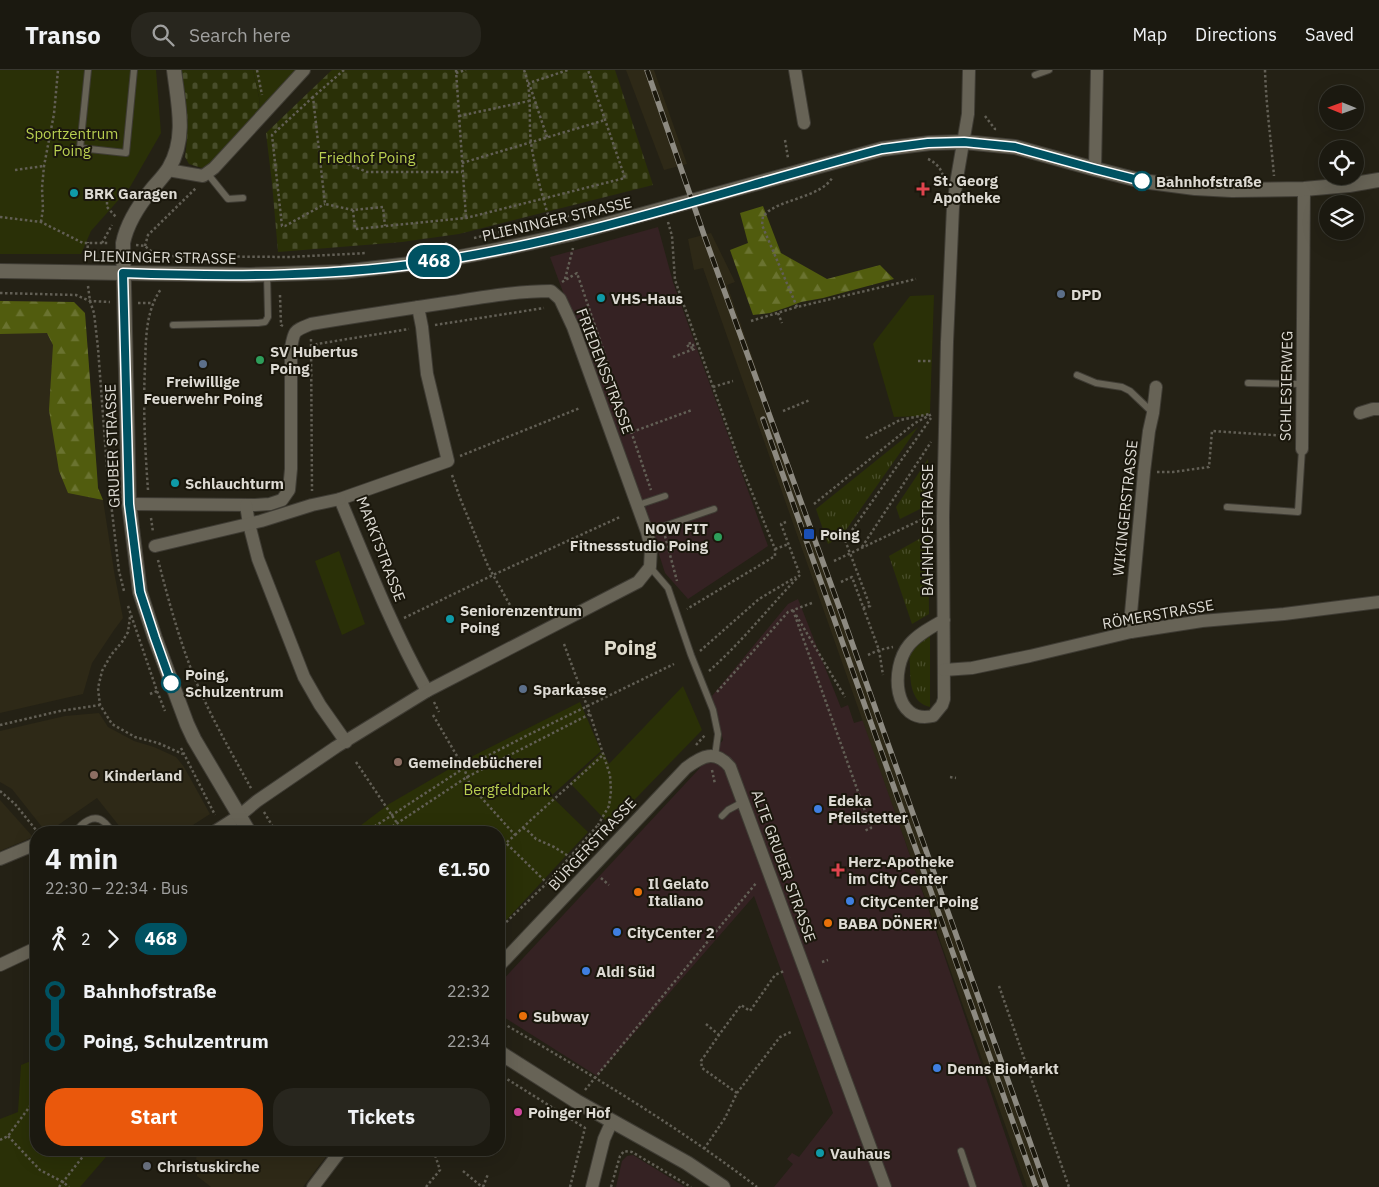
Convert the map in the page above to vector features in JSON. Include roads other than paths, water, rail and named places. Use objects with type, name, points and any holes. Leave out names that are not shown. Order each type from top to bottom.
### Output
[{"type":"street","name":"GRUBER STRASSE","points":[[174,70],[180,124],[179,140],[174,158],[168,170],[148,193],[130,221],[125,232],[123,244],[129,504],[140,592],[155,638],[187,724],[245,826]]},
{"type":"street","points":[[168,170],[205,174],[214,168],[304,70]]},
{"type":"street","points":[[795,70],[804,123]]},
{"type":"street","name":"BAHNHOFSTRASSE","points":[[944,620],[916,638],[908,646],[902,656],[898,670],[900,696],[904,707],[911,714],[921,718],[933,716],[939,711],[944,698],[944,620],[943,516],[947,342],[953,207],[968,114],[969,70]]},
{"type":"street","points":[[1095,169],[1097,70]]},
{"type":"street","name":"PLIENINGER STRASSE","points":[[0,271],[201,275],[267,274],[342,272],[444,260],[572,234],[882,149],[928,143],[964,142],[1015,147],[1142,181],[1194,188],[1304,189],[1379,180]]},
{"type":"street","name":"SCHLESIERWEG","points":[[1302,443],[1304,189]]},
{"type":"street","name":"FRIEDENSSTRASSE","points":[[246,505],[270,504],[282,500],[289,490],[291,469],[290,348],[296,331],[311,324],[418,307],[497,295],[551,291],[560,299],[573,327],[638,505],[651,548],[650,567]]},
{"type":"street","name":"MARKTSTRASSE","points":[[418,307],[427,374],[448,461],[340,499],[392,624],[427,691]]},
{"type":"street","name":"WIKINGERSTRASSE","points":[[1131,632],[1131,613],[1148,431],[1153,413],[1156,387]]},
{"type":"street","points":[[1360,413],[1379,409]]},
{"type":"street","points":[[155,546],[249,524],[312,505],[340,499]]},
{"type":"street","points":[[129,504],[246,505],[258,559],[304,677],[320,705],[346,742]]},
{"type":"street","points":[[223,826],[257,801],[427,691],[638,582],[650,567]]},
{"type":"street","name":"RÖMERSTRASSE","points":[[944,670],[989,665],[1131,632],[1202,621],[1284,614],[1379,602]]},
{"type":"street","name":"BÜRGERSTRASSE","points":[[505,960],[686,768],[698,759],[710,755],[715,756]]},
{"type":"street","name":"ALTE GRUBER STRASSE","points":[[715,756],[723,759],[730,767],[885,1187]]},
{"type":"street","points":[[0,859],[30,846]]},
{"type":"street","points":[[0,966],[30,951]]},
{"type":"street","points":[[505,1056],[612,1121],[687,1163],[723,1187]]},
{"type":"street","points":[[592,1187],[604,1139],[612,1121]]},
{"type":"street","points":[[313,1187],[337,1156]]},
{"type":"lane","points":[[88,70],[80,148],[126,153],[134,70]]},
{"type":"lane","points":[[1035,75],[1049,70]]},
{"type":"lane","points":[[205,174],[228,199],[242,198]]},
{"type":"lane","points":[[173,325],[265,322],[268,318],[267,274]]},
{"type":"lane","points":[[1077,375],[1096,383],[1122,386],[1153,413]]},
{"type":"lane","points":[[1248,383],[1302,384]]},
{"type":"lane","name":"SCHLESIERWEG","points":[[1227,507],[1298,512],[1302,443]]},
{"type":"lane","points":[[638,505],[665,496]]},
{"type":"lane","points":[[647,532],[714,509]]},
{"type":"lane","points":[[650,567],[668,588],[691,655],[713,710],[718,734],[715,756]]},
{"type":"lane","points":[[722,816],[728,810],[743,802]]},
{"type":"lane","points":[[80,826],[90,819],[96,818],[107,826]]},
{"type":"lane","points":[[961,1152],[973,1187]]},
{"type":"railway","points":[[647,70],[704,235],[1046,1187]]},
{"type":"railway","points":[[763,419],[1036,1187]]},
{"type":"place","name":"Bahnhofstraße","points":[[1142,181]]},
{"type":"place","name":"St. Georg Apotheke","points":[[923,189]]},
{"type":"place","name":"BRK Garagen","points":[[74,193]]},
{"type":"place","name":"DPD","points":[[1061,294]]},
{"type":"place","name":"VHS-Haus","points":[[601,298]]},
{"type":"place","name":"SV Hubertus Poing","points":[[260,360]]},
{"type":"place","name":"Freiwillige Feuerwehr Poing","points":[[203,364]]},
{"type":"place","name":"Schlauchturm","points":[[175,483]]},
{"type":"place","name":"Poing","points":[[809,534]]},
{"type":"place","name":"NOW FIT Fitnessstudio Poing","points":[[718,537]]},
{"type":"place","name":"Seniorenzentrum Poing","points":[[450,619]]},
{"type":"place","name":"Poing, Schulzentrum","points":[[171,683]]},
{"type":"place","name":"Sparkasse","points":[[523,689]]},
{"type":"place","name":"Gemeindebücherei","points":[[398,762]]},
{"type":"place","name":"Kinderland","points":[[94,775]]},
{"type":"place","name":"Edeka Pfeilstetter","points":[[818,809]]},
{"type":"place","name":"Herz-Apotheke im City Center","points":[[838,870]]},
{"type":"place","name":"Il Gelato Italiano","points":[[638,892]]},
{"type":"place","name":"CityCenter Poing","points":[[850,901]]},
{"type":"place","name":"BABA DÖNER!","points":[[828,923]]},
{"type":"place","name":"CityCenter 2","points":[[617,932]]},
{"type":"place","name":"Aldi Süd","points":[[586,971]]},
{"type":"place","name":"Subway","points":[[523,1016]]},
{"type":"place","name":"Denns BioMarkt","points":[[937,1068]]},
{"type":"place","name":"Poinger Hof","points":[[518,1112]]},
{"type":"place","name":"Vauhaus","points":[[820,1153]]},
{"type":"place","name":"Christuskirche","points":[[147,1166]]},
{"type":"district","name":"Poing","points":[[630,647]]},
{"type":"park label","name":"Sportzentrum Poing","points":[[72,142]]},
{"type":"park label","name":"Friedhof Poing","points":[[367,157]]},
{"type":"park label","name":"Bergfeldpark","points":[[507,789]]}]
